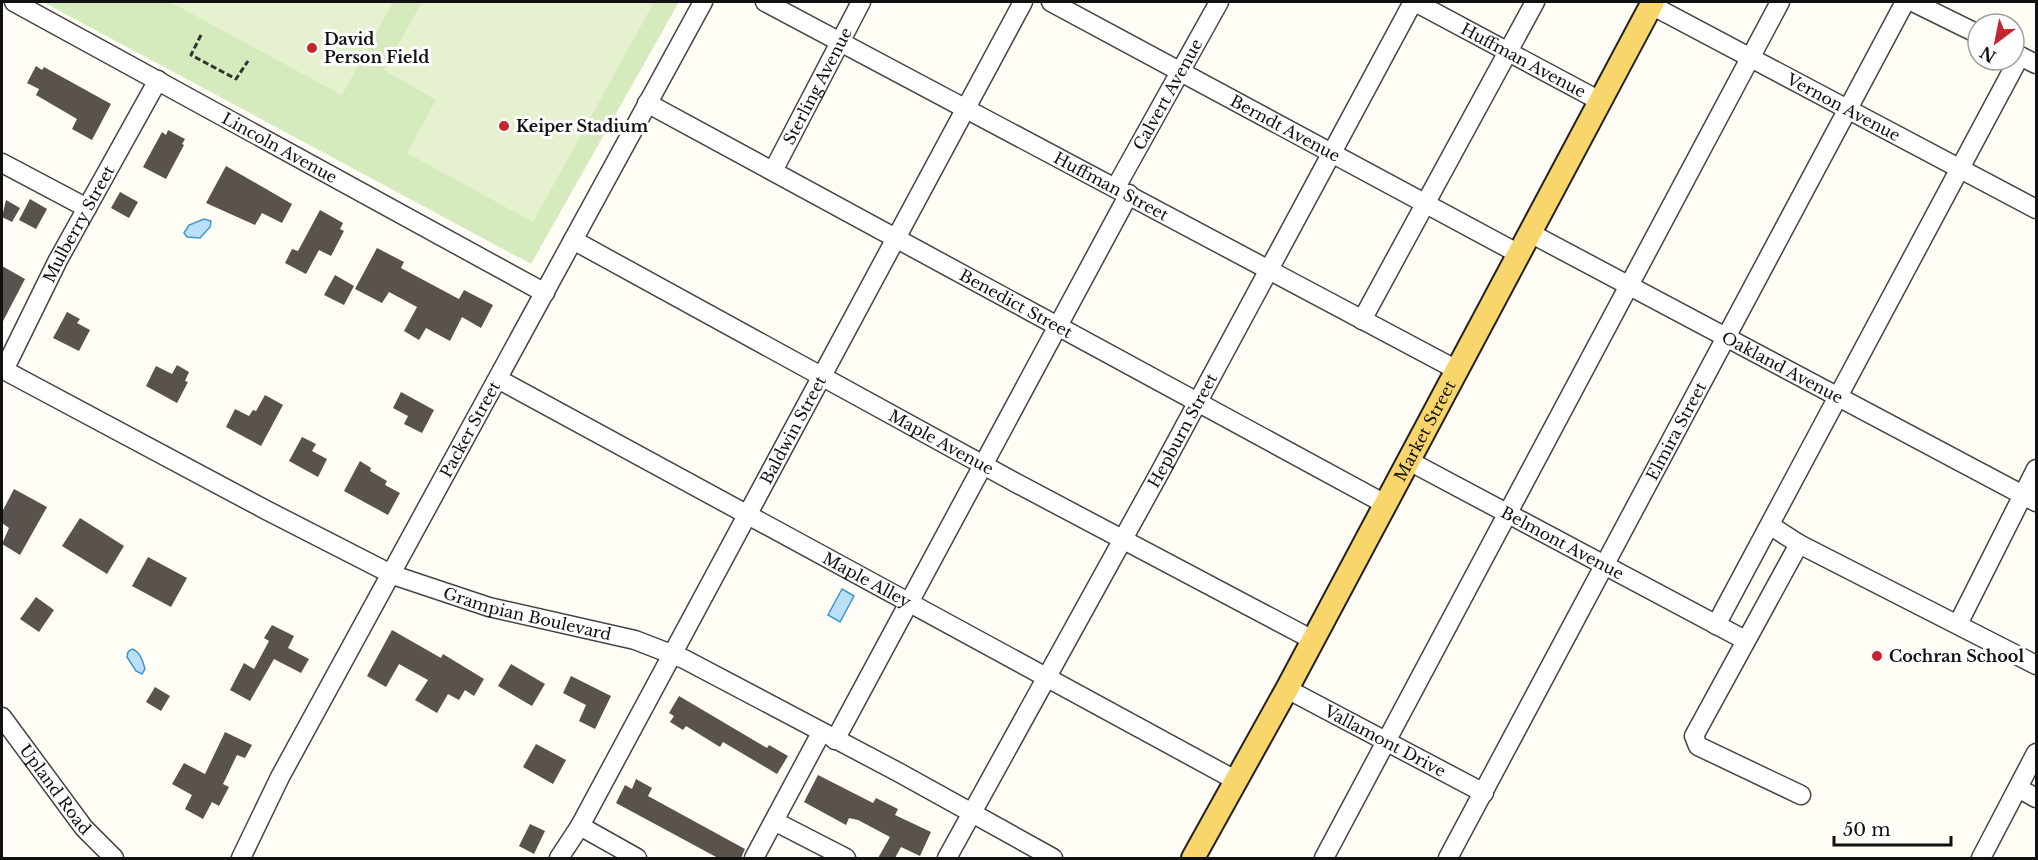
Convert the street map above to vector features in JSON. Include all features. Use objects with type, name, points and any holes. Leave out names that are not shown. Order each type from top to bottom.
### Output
[{"type":"main road","name":"Market Street","points":[[1193,858],[1287,689],[1652,4]]},
{"type":"street","name":"Lincoln Avenue","points":[[14,2],[545,293]]},
{"type":"street","name":"Packer Street","points":[[241,858],[280,777],[393,575],[703,2]]},
{"type":"street","name":"Huffman Street","points":[[765,2],[1123,190],[1457,370]]},
{"type":"street","name":"Sterling Avenue","points":[[773,171],[861,2]]},
{"type":"street","name":"Baldwin Street","points":[[559,858],[580,826],[745,515],[1023,2]]},
{"type":"street","name":"Berndt Avenue","points":[[1051,2],[1180,69],[1519,254]]},
{"type":"street","name":"Calvert Avenue","points":[[754,858],[774,821],[828,737],[908,602],[1059,327],[1180,69],[1219,2]]},
{"type":"street","name":"Huffman Avenue","points":[[1414,2],[1599,101]]},
{"type":"street","name":"Hepburn Street","points":[[947,858],[1414,2]]},
{"type":"street","points":[[1362,320],[1535,2]]},
{"type":"street","points":[[1324,858],[1506,513],[1566,409],[1780,2]]},
{"type":"street","name":"Elmira Street","points":[[1448,858],[1905,2]]},
{"type":"street","points":[[1913,2],[1966,28]]},
{"type":"street","name":"Vernon Avenue","points":[[1652,4],[2037,209]]},
{"type":"street","points":[[1716,626],[1962,168],[2008,72]]},
{"type":"street","name":"Mulberry Street","points":[[3,370],[87,208],[158,80]]},
{"type":"street","name":"Benedict Street","points":[[647,103],[1385,504]]},
{"type":"street","points":[[2,163],[87,208]]},
{"type":"street","name":"Oakland Avenue","points":[[1530,233],[2030,498]]},
{"type":"street","name":"Maple Avenue","points":[[573,240],[984,465],[1313,640]]},
{"type":"street","name":"Grampian Boulevard","points":[[3,370],[304,531],[393,575],[489,607],[586,627],[635,640],[672,654],[1053,858]]},
{"type":"street","name":"Maple Alley","points":[[498,379],[1237,782]]},
{"type":"street","name":"Belmont Avenue","points":[[1408,460],[1744,640]]},
{"type":"street","points":[[1958,624],[2030,498],[2037,469]]},
{"type":"street","points":[[1771,526],[1799,544],[2037,665]]},
{"type":"street","points":[[1799,544],[1744,640],[1694,736],[1698,746],[1801,795]]},
{"type":"street","name":"Vallamont Drive","points":[[1287,689],[1484,793]]},
{"type":"street","name":"Upland Road","points":[[2,717],[84,828],[114,858]]},
{"type":"street","points":[[1981,858],[2037,753]]},
{"type":"street","points":[[2018,788],[2037,798]]},
{"type":"street","points":[[774,821],[846,858]]},
{"type":"street","points":[[580,826],[637,858]]},
{"type":"path","points":[[201,35],[191,55],[236,79],[248,61]]},
{"type":"green space","points":[[43,2],[679,2],[531,264]]},
{"type":"green space","name":"David Person Field","points":[[170,2],[393,2],[342,95]]},
{"type":"green space","name":"Keiper Stadium","points":[[422,2],[654,2],[533,222],[407,153],[436,100],[384,70]]},
{"type":"water","points":[[204,219],[211,221],[210,227],[200,238],[187,237],[184,233],[189,225]]},
{"type":"water","points":[[842,589],[854,596],[840,622],[828,615]]},
{"type":"water","points":[[132,649],[142,660],[145,669],[142,674],[136,671],[127,657],[128,652]]},
{"type":"building","points":[[36,66],[42,70],[44,67],[111,104],[92,140],[72,129],[77,119],[36,95],[39,89],[27,83]]},
{"type":"building","points":[[168,130],[185,139],[166,179],[143,167],[162,132],[166,135]]},
{"type":"building","points":[[226,166],[292,204],[282,223],[262,213],[255,225],[206,203]]},
{"type":"building","points":[[120,192],[138,202],[129,218],[111,208]]},
{"type":"building","points":[[30,199],[47,209],[36,229],[19,220]]},
{"type":"building","points":[[6,200],[20,208],[12,222],[2,217]]},
{"type":"building","points":[[320,210],[343,223],[340,229],[344,231],[331,256],[319,250],[306,274],[285,263],[292,249],[298,251]]},
{"type":"building","points":[[377,248],[404,262],[401,268],[459,299],[464,290],[493,305],[481,328],[462,317],[450,341],[426,328],[419,340],[404,331],[417,307],[389,292],[382,303],[355,289]]},
{"type":"building","points":[[2,266],[25,279],[2,323]]},
{"type":"building","points":[[335,275],[354,286],[344,305],[324,295]]},
{"type":"building","points":[[67,312],[80,319],[77,323],[90,330],[79,351],[53,338]]},
{"type":"building","points":[[177,365],[189,372],[185,381],[188,382],[177,403],[146,386],[156,366],[172,374]]},
{"type":"building","points":[[401,392],[434,410],[422,433],[404,424],[408,416],[393,408]]},
{"type":"building","points":[[265,395],[283,405],[261,446],[226,427],[235,409],[249,416],[253,410],[256,411]]},
{"type":"building","points":[[302,437],[316,444],[312,451],[327,459],[318,477],[289,461]]},
{"type":"building","points":[[360,461],[371,468],[370,471],[387,481],[385,485],[400,493],[388,515],[344,491]]},
{"type":"building","points":[[14,489],[47,507],[20,555],[2,544],[9,528],[2,523],[2,512]]},
{"type":"building","points":[[80,518],[124,546],[107,574],[62,546]]},
{"type":"building","points":[[148,557],[187,578],[171,607],[132,586]]},
{"type":"building","points":[[36,597],[54,610],[39,632],[20,619]]},
{"type":"building","points":[[272,625],[294,636],[288,648],[309,659],[301,673],[274,659],[250,701],[230,690],[244,663],[254,669],[269,641],[264,638]]},
{"type":"building","points":[[392,630],[441,658],[443,654],[484,679],[474,696],[465,690],[459,700],[448,694],[437,713],[415,700],[428,680],[399,664],[386,687],[367,676]]},
{"type":"building","points":[[511,664],[545,684],[532,706],[498,686]]},
{"type":"building","points":[[571,676],[611,696],[595,729],[579,721],[586,705],[563,693]]},
{"type":"building","points":[[155,687],[170,696],[161,711],[146,702]]},
{"type":"building","points":[[679,696],[767,748],[769,745],[788,756],[777,774],[723,742],[720,747],[686,726],[683,730],[670,722],[674,716],[669,713]]},
{"type":"building","points":[[225,732],[252,745],[245,758],[237,755],[223,784],[229,787],[219,806],[212,802],[203,819],[185,809],[192,795],[172,784],[184,763],[205,774]]},
{"type":"building","points":[[536,744],[566,760],[553,784],[523,767]]},
{"type":"building","points":[[818,775],[873,803],[876,798],[898,809],[895,815],[931,832],[920,856],[901,847],[895,858],[878,858],[890,837],[858,820],[849,818],[846,825],[804,802]]},
{"type":"building","points":[[636,779],[652,788],[648,796],[745,849],[741,858],[718,858],[616,803],[625,785],[632,789]]},
{"type":"building","points":[[530,824],[545,831],[534,854],[519,846]]},
{"type":"place","name":"David Person Field","points":[[312,48]]},
{"type":"place","name":"Keiper Stadium","points":[[504,126]]},
{"type":"place","name":"Cochran School","points":[[1877,656]]}]
